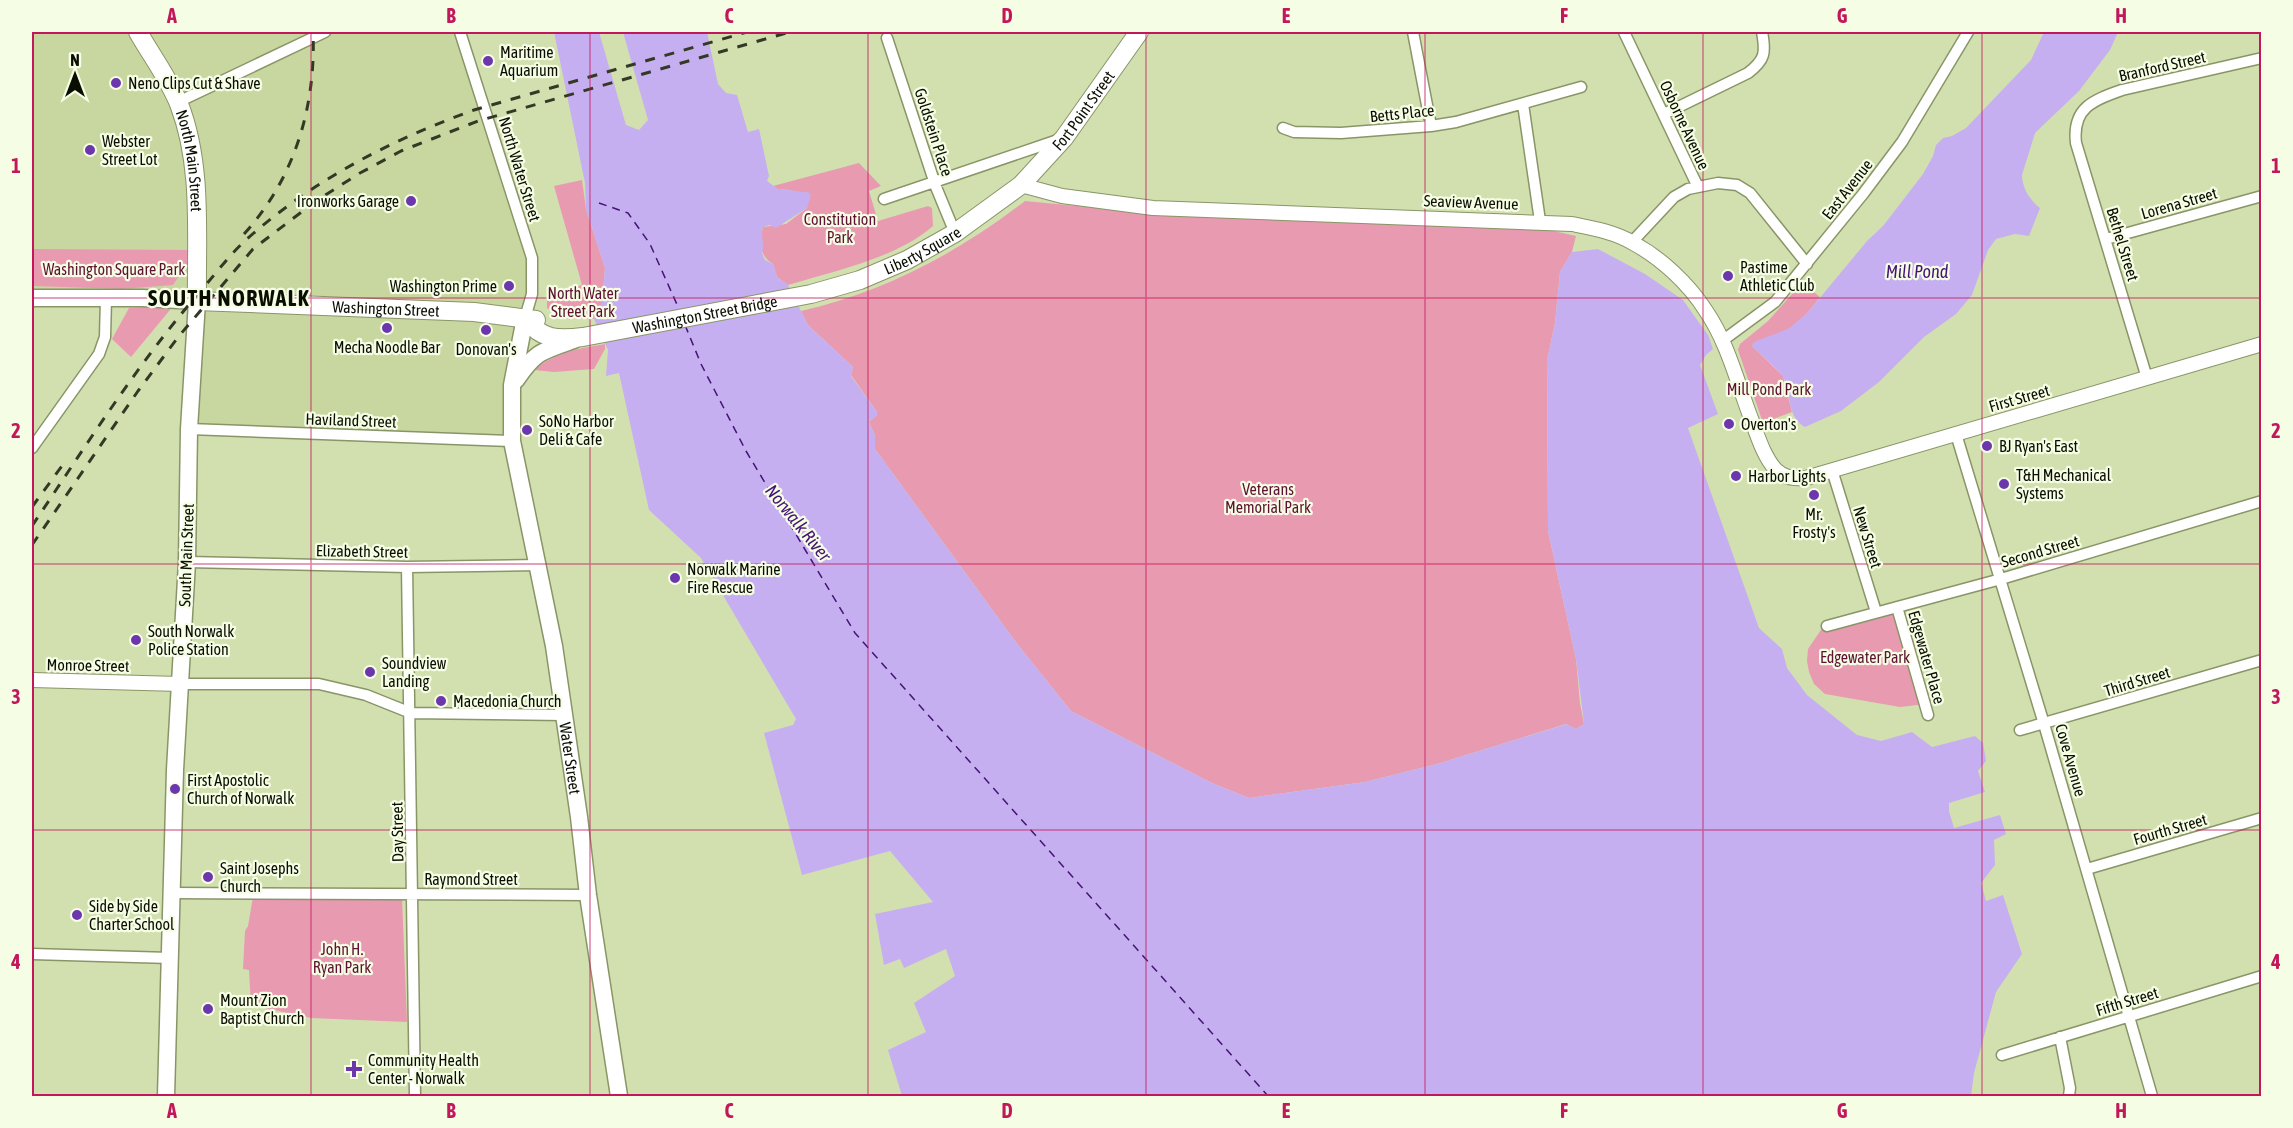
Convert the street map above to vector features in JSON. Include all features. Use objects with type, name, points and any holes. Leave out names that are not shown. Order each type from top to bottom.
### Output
[{"type":"main road","name":"North Main Street","points":[[138,32],[178,102],[192,142],[195,169],[197,301]]},
{"type":"main road","name":"Fort Point Street","points":[[1021,185],[1064,138],[1139,32]]},
{"type":"main road","name":"Liberty Square","points":[[811,294],[860,280],[907,260],[955,233],[1021,185]]},
{"type":"main road","name":"Washington Street Bridge","points":[[591,334],[811,294]]},
{"type":"main road","name":"Washington Street","points":[[32,298],[106,298],[474,312],[525,318],[591,334]]},
{"type":"main road","name":"South Main Street","points":[[166,1096],[175,770],[187,562],[189,429],[197,301]]},
{"type":"main road","name":"Water Street","points":[[525,318],[512,385],[512,441],[554,646],[588,895],[619,1096]]},
{"type":"main road","points":[[512,385],[530,360],[540,351],[591,334]]},
{"type":"street","points":[[178,102],[325,32]]},
{"type":"street","name":"North Water Street","points":[[460,32],[532,258],[532,294],[525,318]]},
{"type":"street","points":[[1413,32],[1431,126]]},
{"type":"street","name":"Osborne Avenue","points":[[1624,32],[1697,186],[1674,197],[1632,242]]},
{"type":"street","points":[[1664,114],[1748,73],[1760,64],[1764,55],[1762,32]]},
{"type":"street","name":"East Avenue","points":[[1722,341],[1775,302],[1863,194],[1902,142],[1968,32]]},
{"type":"street","name":"Goldstein Place","points":[[887,38],[934,181],[955,233]]},
{"type":"street","name":"Branford Street","points":[[2077,119],[2084,110],[2104,96],[2122,90],[2262,58]]},
{"type":"street","name":"Betts Place","points":[[1283,128],[1294,132],[1341,134],[1431,126],[1456,122],[1581,87]]},
{"type":"street","points":[[1523,104],[1540,221]]},
{"type":"street","name":"Bethel Street","points":[[2077,119],[2074,129],[2076,143],[2147,378]]},
{"type":"street","points":[[884,199],[1064,138]]},
{"type":"street","points":[[1697,186],[1718,183],[1737,185],[1750,193],[1807,264]]},
{"type":"street","name":"Seaview Avenue","points":[[1021,185],[1062,196],[1154,208],[1540,221],[1590,228],[1632,242],[1661,262],[1687,287],[1707,311],[1722,341],[1760,442],[1769,461],[1777,471],[1785,476]]},
{"type":"street","name":"Lorena Street","points":[[2106,239],[2262,196]]},
{"type":"street","points":[[32,447],[99,354],[105,337],[106,298]]},
{"type":"street","name":"First Street","points":[[1785,476],[1806,478],[2262,344]]},
{"type":"street","name":"Haviland Street","points":[[189,429],[512,441]]},
{"type":"street","name":"Cove Avenue","points":[[1956,434],[2087,868],[2152,1096]]},
{"type":"street","name":"New Street","points":[[1832,470],[1876,612]]},
{"type":"street","name":"Second Street","points":[[1827,626],[2001,579],[2262,501]]},
{"type":"street","name":"Elizabeth Street","points":[[187,562],[407,567],[538,565]]},
{"type":"street","name":"Day Street","points":[[407,567],[415,1096]]},
{"type":"street","name":"Edgewater Place","points":[[1897,607],[1928,716]]},
{"type":"street","name":"Third Street","points":[[2020,730],[2262,660]]},
{"type":"street","name":"Monroe Street","points":[[32,680],[180,684]]},
{"type":"street","points":[[180,684],[319,684],[366,695],[411,713],[564,714]]},
{"type":"street","name":"Fourth Street","points":[[2087,868],[2262,818]]},
{"type":"street","name":"Raymond Street","points":[[173,893],[588,895]]},
{"type":"street","points":[[32,954],[170,958]]},
{"type":"street","name":"Fifth Street","points":[[2002,1055],[2262,976]]},
{"type":"street","points":[[2060,1037],[2070,1088],[2069,1096]]},
{"type":"shaded area","points":[[32,32],[460,32],[532,258],[512,441],[189,429],[197,301],[32,298]]},
{"type":"green space","name":"Constitution Park","points":[[859,163],[881,186],[869,191],[878,221],[928,206],[932,208],[933,226],[902,247],[883,255],[845,269],[788,285],[777,277],[773,264],[765,257],[761,243],[763,227],[786,224],[807,208],[808,192],[779,190],[773,186]]},
{"type":"green space","name":"North Water Street Park","points":[[582,180],[586,209],[605,268],[602,303],[594,319],[564,318],[547,308],[547,296],[582,285],[554,186]]},
{"type":"green space","name":"Veterans Memorial Park","points":[[1025,201],[1181,216],[1549,230],[1576,236],[1572,252],[1560,272],[1555,323],[1547,361],[1548,531],[1576,659],[1584,724],[1576,729],[1566,724],[1437,764],[1365,782],[1249,798],[1212,783],[1071,711],[1018,645],[875,449],[875,436],[869,422],[877,415],[877,412],[851,375],[853,367],[808,325],[801,311],[832,303],[891,282],[947,254]]},
{"type":"green space","name":"Washington Square Park","points":[[32,249],[197,250],[173,285],[122,289],[32,286]]},
{"type":"green space","name":"Mill Pond Park","points":[[1802,283],[1820,297],[1814,305],[1790,328],[1752,346],[1783,376],[1792,412],[1763,423],[1738,350],[1740,344],[1768,321]]},
{"type":"green space","points":[[174,305],[131,357],[112,339],[129,308]]},
{"type":"green space","points":[[605,344],[605,349],[594,369],[554,372],[534,370],[559,355],[576,349]]},
{"type":"green space","name":"Edgewater Park","points":[[1895,602],[1926,704],[1900,707],[1825,694],[1814,684],[1807,661],[1808,649],[1827,621]]},
{"type":"green space","name":"John H. Ryan Park","points":[[253,897],[402,898],[407,1022],[311,1018],[251,1005],[249,970],[243,969],[245,931]]},
{"type":"water","name":"Norwalk River","points":[[554,32],[707,32],[718,84],[726,93],[737,95],[748,132],[759,129],[769,176],[767,181],[779,190],[808,192],[811,195],[807,208],[776,228],[770,225],[763,227],[762,253],[765,260],[773,264],[777,277],[788,285],[808,325],[853,367],[851,376],[877,412],[877,415],[869,422],[875,436],[875,449],[1018,645],[1071,711],[1212,783],[1249,798],[1365,782],[1437,764],[1567,724],[1576,729],[1584,724],[1576,659],[1548,531],[1547,361],[1555,323],[1560,272],[1572,252],[1598,249],[1645,274],[1683,300],[1708,335],[1713,349],[1700,365],[1718,414],[1688,428],[1759,628],[1782,649],[1787,668],[1807,695],[1857,735],[1881,741],[1912,732],[1932,747],[1975,736],[1983,743],[1986,761],[1978,771],[1985,792],[1949,803],[1949,811],[1954,828],[2000,815],[2006,834],[1994,840],[1995,865],[1981,883],[1986,901],[2003,895],[2022,954],[1996,992],[1974,1073],[1971,1096],[902,1096],[888,1050],[926,1032],[914,1003],[955,976],[946,949],[904,968],[900,959],[884,965],[875,914],[933,902],[890,851],[802,875],[764,733],[793,725],[796,719],[701,558],[649,510],[619,373],[606,376],[608,350],[594,319],[602,302],[605,268],[586,209],[585,183]]},
{"type":"water","name":"Mill Pond","points":[[2044,32],[2118,32],[2110,50],[2079,91],[2035,133],[2022,175],[2027,193],[2040,208],[2029,236],[2015,234],[1996,239],[1988,250],[1972,295],[1956,314],[1924,337],[1879,382],[1841,411],[1805,427],[1793,413],[1783,377],[1752,346],[1754,342],[1790,328],[1809,311],[1867,241],[1883,226],[1923,174],[1936,145],[1943,138],[1966,128],[2031,60]]},
{"type":"pier","points":[[599,32],[623,32],[648,120],[639,130],[626,125]]},
{"type":"ferry route","points":[[599,203],[628,213],[650,244],[679,309]]},
{"type":"ferry route","points":[[685,325],[701,364],[746,451],[855,633],[1268,1096]]},
{"type":"railway","points":[[244,234],[277,189],[299,140],[311,87],[313,32]]},
{"type":"railway","points":[[32,526],[112,407],[175,321],[240,245],[299,198],[383,148],[474,110],[747,32]]},
{"type":"railway","points":[[32,545],[138,391],[179,336],[253,249],[316,201],[360,173],[401,151],[478,121],[790,32]]},
{"type":"railway","points":[[32,507],[67,459]]},
{"type":"place","name":"Maritime Aquarium","points":[[488,61]]},
{"type":"place","name":"Neno Clips Cut & Shave","points":[[116,83]]},
{"type":"place","name":"Webster Street Lot","points":[[90,150]]},
{"type":"place","name":"Ironworks Garage","points":[[411,201]]},
{"type":"place","name":"Pastime Athletic Club","points":[[1728,276]]},
{"type":"place","name":"Washington Prime","points":[[509,286]]},
{"type":"place","name":"Mecha Noodle Bar","points":[[387,328]]},
{"type":"place","name":"Donovan's","points":[[486,330]]},
{"type":"place","name":"Overton's","points":[[1729,424]]},
{"type":"place","name":"SoNo Harbor Deli & Cafe","points":[[527,430]]},
{"type":"place","name":"BJ Ryan's East","points":[[1987,446]]},
{"type":"place","name":"Harbor Lights","points":[[1736,476]]},
{"type":"place","name":"T&H Mechanical Systems","points":[[2004,484]]},
{"type":"place","name":"Mr. Frosty's","points":[[1814,495]]},
{"type":"place","name":"Norwalk Marine Fire Rescue","points":[[675,578]]},
{"type":"place","name":"South Norwalk Police Station","points":[[136,640]]},
{"type":"place","name":"Soundview Landing","points":[[370,672]]},
{"type":"place","name":"Macedonia Church","points":[[441,701]]},
{"type":"place","name":"First Apostolic Church of Norwalk","points":[[175,789]]},
{"type":"place","name":"Saint Josephs Church","points":[[208,877]]},
{"type":"place","name":"Side by Side Charter School","points":[[77,915]]},
{"type":"place","name":"Mount Zion Baptist Church","points":[[208,1009]]},
{"type":"place","name":"Community Health Center - Norwalk","points":[[354,1069]]},
{"type":"district","name":"SOUTH NORWALK","points":[[229,298]]}]
